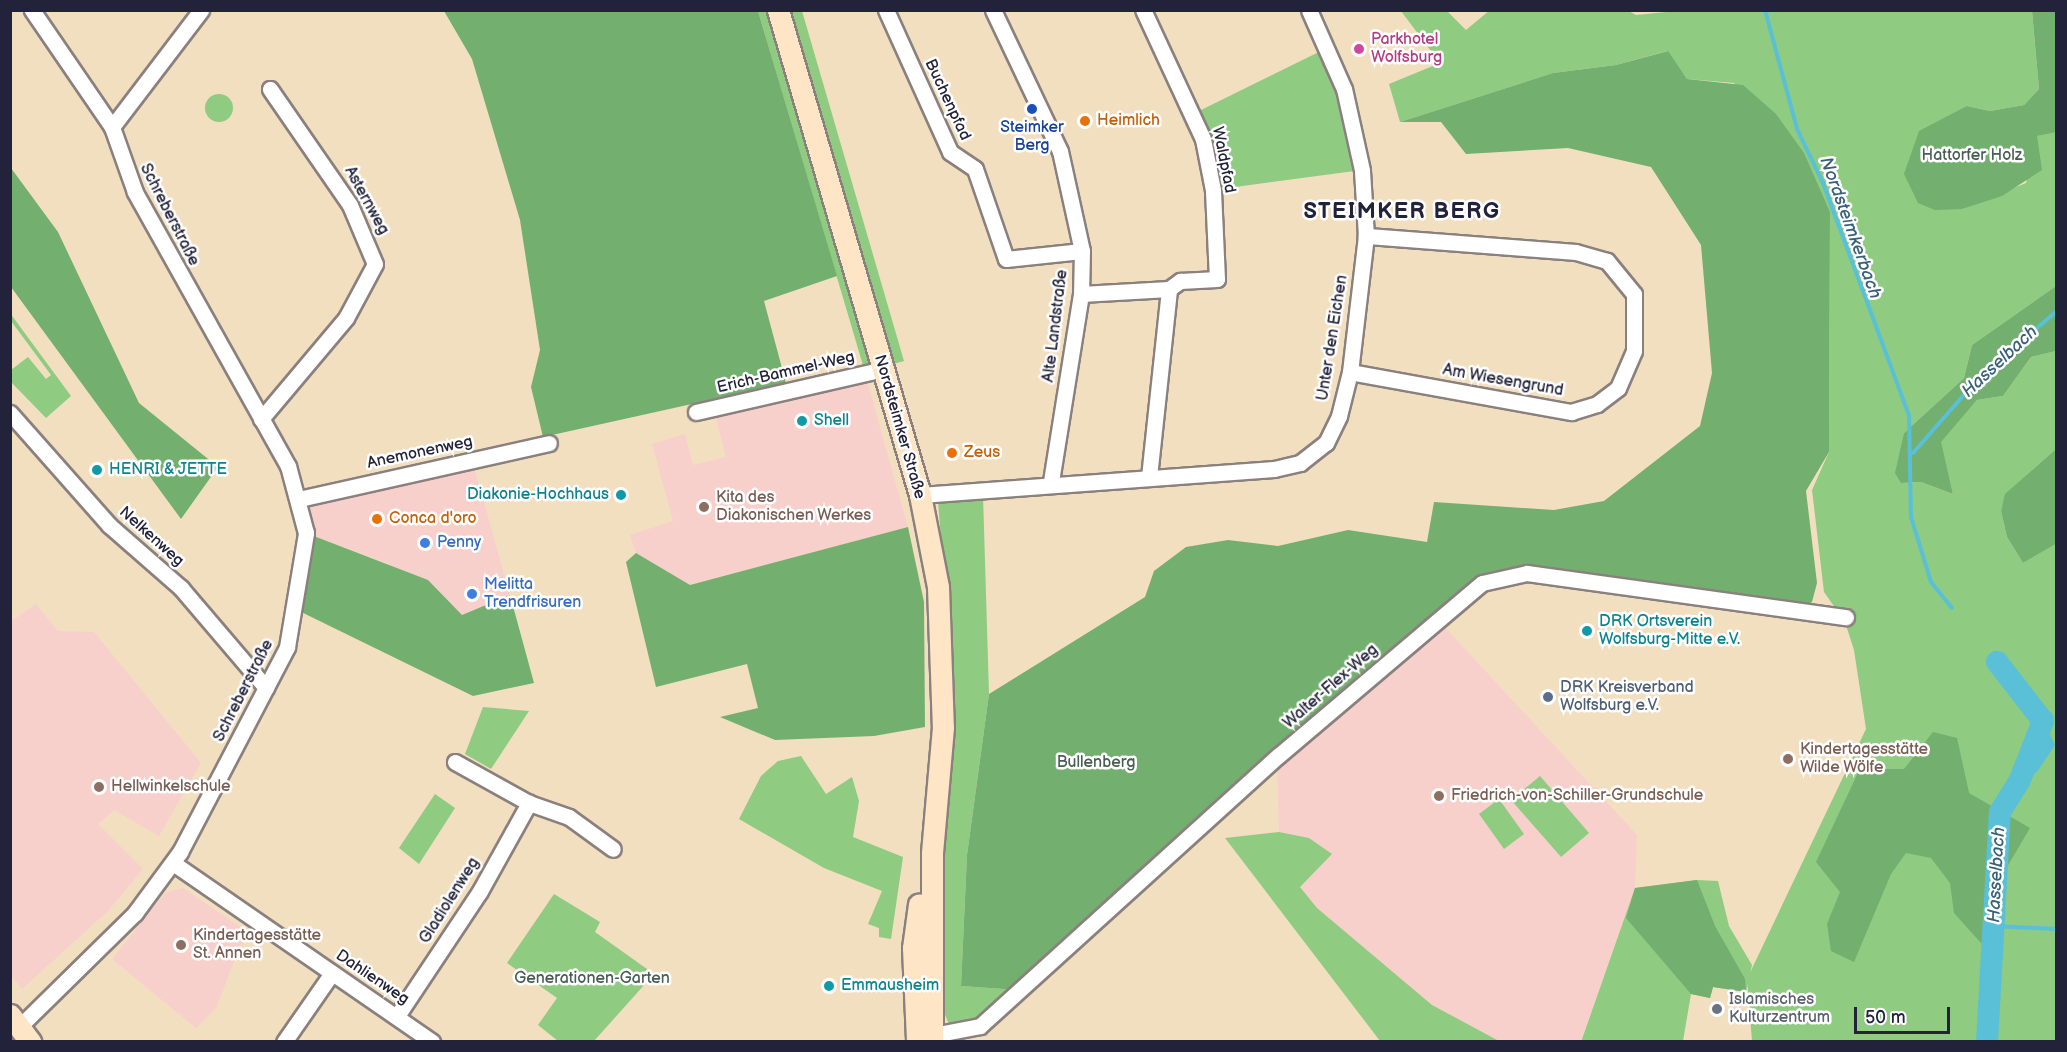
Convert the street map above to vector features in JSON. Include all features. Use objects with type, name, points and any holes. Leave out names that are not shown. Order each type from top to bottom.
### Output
[{"type":"street","name":"Schreberstraße","points":[[20,1028],[135,913],[173,863],[287,647],[303,568],[306,532],[299,499],[288,466],[135,192],[112,127],[32,10]]},
{"type":"street","points":[[112,127],[201,10]]},
{"type":"street","name":"Nordsteimker Straße","points":[[778,10],[920,495],[938,587],[943,727],[932,854],[921,884],[913,948],[924,1039]]},
{"type":"street","name":"Buchenpfad","points":[[886,10],[950,152],[975,169],[1006,259],[1082,251]]},
{"type":"street","name":"Alte Landstraße","points":[[993,10],[1060,151],[1082,251],[1081,294],[1051,483]]},
{"type":"street","name":"Waldpfad","points":[[1081,294],[1169,290],[1180,281],[1217,279],[1213,190],[1195,113],[1143,10]]},
{"type":"street","name":"Unter den Eichen","points":[[920,495],[1051,483],[1274,470],[1300,463],[1326,443],[1350,372],[1366,236],[1362,170],[1344,89],[1309,10]]},
{"type":"street","name":"Asternweg","points":[[261,419],[346,318],[375,264],[350,205],[270,88]]},
{"type":"street","name":"Am Wiesengrund","points":[[1350,372],[1571,412],[1597,404],[1618,388],[1634,351],[1634,294],[1607,261],[1575,252],[1366,236]]},
{"type":"street","points":[[1149,477],[1169,290]]},
{"type":"street","name":"Erich-Bammel-Weg","points":[[696,412],[884,369]]},
{"type":"street","name":"Nelkenweg","points":[[10,413],[109,525],[181,588],[266,688]]},
{"type":"street","name":"Anemonenweg","points":[[299,499],[549,443]]},
{"type":"street","name":"Walter-Flex-Weg","points":[[924,1039],[980,1026],[1278,756],[1482,583],[1527,573],[1846,617]]},
{"type":"street","points":[[455,762],[529,803],[569,817],[612,849]]},
{"type":"street","name":"Gladiolenweg","points":[[397,1016],[480,891],[529,803]]},
{"type":"street","name":"Dahlienweg","points":[[173,863],[432,1041]]},
{"type":"street","points":[[284,1041],[332,973]]},
{"type":"shaded area","points":[[866,377],[908,527],[689,585],[636,553],[630,535],[673,521],[652,444],[685,434],[693,465],[726,457],[714,410]]},
{"type":"shaded area","points":[[473,463],[510,595],[462,615],[387,563],[306,533],[299,499]]},
{"type":"shaded area","name":"Hellwinkelschule","points":[[36,604],[58,631],[94,632],[201,763],[159,836],[114,810],[98,824],[143,869],[109,910],[22,989],[10,974],[10,622]]},
{"type":"shaded area","name":"Friedrich-von-Schiller-Grundschule","points":[[1440,622],[1637,835],[1635,888],[1581,1041],[1499,1041],[1432,1005],[1317,908],[1300,887],[1309,838],[1279,832],[1277,759]]},
{"type":"shaded area","name":"Kindertagesstätte St. Annen","points":[[183,888],[246,931],[216,1008],[196,1028],[112,959],[165,893]]},
{"type":"green space","points":[[1490,10],[1627,10],[1636,15],[1687,10],[2032,11],[2039,89],[2024,105],[1990,111],[1967,106],[1962,209],[2026,183],[2037,136],[2055,130],[2056,286],[1972,345],[1964,378],[1904,433],[1901,483],[1921,482],[1953,494],[1940,442],[1977,400],[2003,396],[2031,357],[2056,351],[2056,449],[2006,494],[2001,511],[2007,537],[2023,563],[2056,544],[2056,1041],[1752,1041],[1747,979],[1866,729],[1854,650],[1845,622],[1824,592],[1812,490],[1829,452],[1830,212],[1734,83],[1687,79],[1667,51],[1616,65],[1553,73],[1400,122],[1389,84],[1440,63],[1401,11],[1447,11],[1466,30]]},
{"type":"green space","points":[[444,11],[758,11],[837,276],[764,301],[786,383],[543,437],[531,387],[540,350],[520,220],[472,59]]},
{"type":"green space","points":[[758,11],[802,11],[904,361],[865,372]]},
{"type":"green space","name":"Hattorfer Holz","points":[[2032,11],[2056,11],[2056,132],[2037,136],[2042,170],[2002,196],[1962,209],[1935,210],[1918,203],[1904,174],[1919,131],[1967,106],[1990,111],[2024,105],[2039,89]]},
{"type":"green space","points":[[1327,48],[1362,170],[1213,190],[1195,113]]},
{"type":"green space","name":"Bullenberg","points":[[1668,51],[1687,79],[1743,85],[1776,114],[1804,153],[1830,212],[1829,452],[1806,491],[1817,583],[1812,602],[1803,608],[1527,567],[1479,577],[1019,990],[961,986],[967,855],[989,694],[1145,597],[1154,571],[1186,547],[1228,540],[1278,546],[1348,530],[1427,542],[1434,502],[1554,510],[1604,501],[1700,426],[1712,373],[1701,245],[1651,167],[1568,148],[1466,154],[1441,122],[1400,122],[1553,73],[1616,65]]},
{"type":"green space","points":[[219,94],[229,98],[233,108],[229,118],[219,122],[209,118],[205,108],[209,98]]},
{"type":"green space","points":[[11,168],[58,232],[139,403],[218,467],[181,519],[11,287]]},
{"type":"green space","points":[[2056,286],[2056,351],[2031,357],[2003,396],[1977,400],[1941,442],[1953,494],[1921,482],[1901,483],[1895,473],[1904,433],[1964,378],[1972,345]]},
{"type":"green space","points":[[10,313],[71,396],[46,418],[11,382],[11,370],[28,357],[46,379],[51,375],[11,321]]},
{"type":"green space","points":[[2056,449],[2056,544],[2023,563],[2007,537],[2001,511],[2005,494]]},
{"type":"green space","points":[[983,495],[989,694],[967,855],[961,986],[1019,990],[976,1020],[949,1024],[935,992],[950,653],[938,501]]},
{"type":"green space","points":[[908,527],[924,602],[925,727],[874,736],[775,740],[720,717],[758,708],[747,664],[656,687],[626,562],[636,553],[690,585]]},
{"type":"green space","points":[[306,533],[428,580],[462,615],[510,595],[534,683],[473,696],[295,609]]},
{"type":"green space","points":[[483,707],[529,711],[491,769],[465,754]]},
{"type":"green space","points":[[1933,732],[1957,738],[1969,793],[2030,828],[2007,867],[2000,952],[1981,943],[1954,913],[1950,883],[1931,858],[1906,853],[1891,874],[1854,962],[1831,951],[1827,924],[1840,892],[1816,862],[1864,760],[1876,769],[1904,769]]},
{"type":"green space","points":[[801,756],[826,794],[852,777],[859,801],[853,837],[903,857],[891,939],[879,937],[879,928],[868,924],[882,891],[824,868],[739,819],[761,776],[778,761]]},
{"type":"green space","points":[[1540,776],[1589,833],[1561,857],[1511,800]]},
{"type":"green space","points":[[435,794],[455,808],[419,864],[399,848]]},
{"type":"green space","points":[[1499,799],[1524,834],[1504,849],[1479,814]]},
{"type":"green space","points":[[1279,832],[1309,838],[1332,854],[1300,887],[1317,908],[1432,1005],[1499,1041],[1380,1041],[1225,838]]},
{"type":"green space","points":[[1697,880],[1718,881],[1729,926],[1752,965],[1746,992],[1713,987],[1710,998],[1691,994],[1683,1041],[1581,1042],[1635,888]]},
{"type":"green space","points":[[1697,880],[1715,926],[1745,979],[1746,992],[1713,987],[1710,998],[1691,994],[1626,918],[1635,888]]},
{"type":"green space","name":"Generationen-Garten","points":[[554,894],[600,922],[595,932],[654,974],[594,1041],[558,1041],[538,1025],[557,998],[507,963]]},
{"type":"water","points":[[2043,721],[2055,745],[2037,772],[2019,782],[2016,762]]},
{"type":"waterway","name":"Nordsteimkerbach","points":[[1765,10],[1797,129],[1823,183],[1909,415],[1911,517],[1931,582],[1952,608]]},
{"type":"waterway","name":"Hasselbach","points":[[1913,453],[1983,373],[2056,312]]},
{"type":"waterway","name":"Hasselbach","points":[[1987,1042],[2000,812],[2019,782],[2043,721],[1997,662]]},
{"type":"waterway","points":[[1994,926],[2056,929]]},
{"type":"place","name":"Parkhotel Wolfsburg","points":[[1359,49]]},
{"type":"place","name":"Steimker Berg","points":[[1032,109]]},
{"type":"place","name":"Heimlich","points":[[1085,121]]},
{"type":"place","name":"Shell","points":[[802,421]]},
{"type":"place","name":"Zeus","points":[[952,453]]},
{"type":"place","name":"HENRI & JETTE","points":[[97,470]]},
{"type":"place","name":"Diakonie-Hochhaus","points":[[621,495]]},
{"type":"place","name":"Kita des Diakonischen Werkes","points":[[704,507]]},
{"type":"place","name":"Conca d'oro","points":[[377,519]]},
{"type":"place","name":"Penny","points":[[425,543]]},
{"type":"place","name":"Melitta Trendfrisuren","points":[[472,594]]},
{"type":"place","name":"DRK Ortsverein Wolfsburg-Mitte e.V.","points":[[1587,631]]},
{"type":"place","name":"DRK Kreisverband Wolfsburg e.V.","points":[[1548,697]]},
{"type":"place","name":"Kindertagesstätte Wilde Wölfe","points":[[1788,759]]},
{"type":"place","name":"Hellwinkelschule","points":[[99,787]]},
{"type":"place","name":"Friedrich-von-Schiller-Grundschule","points":[[1439,796]]},
{"type":"place","name":"Kindertagesstätte St. Annen","points":[[181,945]]},
{"type":"place","name":"Emmausheim","points":[[829,986]]},
{"type":"place","name":"Islamisches Kulturzentrum","points":[[1717,1009]]},
{"type":"district","name":"STEIMKER BERG","points":[[1402,212]]}]
